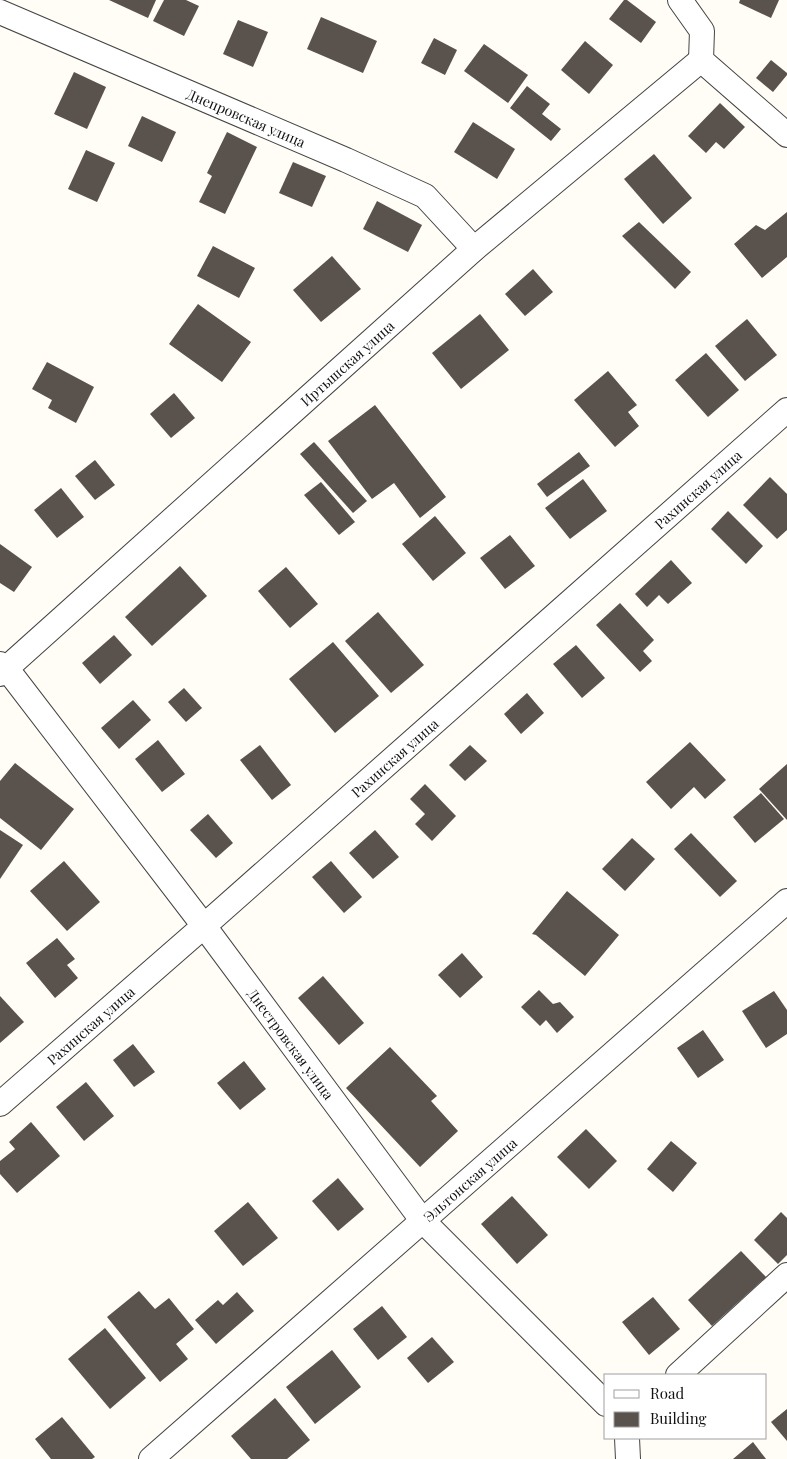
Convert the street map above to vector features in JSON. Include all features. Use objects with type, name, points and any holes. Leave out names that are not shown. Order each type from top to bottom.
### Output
[{"type":"street","points":[[680,0],[702,31],[701,60],[787,135]]},
{"type":"street","name":"Днепровская улица","points":[[0,12],[337,156],[425,196],[474,249]]},
{"type":"street","name":"Иртышская улица","points":[[2,669],[474,249],[701,60]]},
{"type":"street","name":"Рахинская улица","points":[[0,1104],[787,410]]},
{"type":"street","name":"Днестровская улица","points":[[2,669],[204,926],[422,1220],[604,1402]]},
{"type":"street","name":"Эльтонская улица","points":[[151,1459],[787,901]]},
{"type":"street","points":[[679,1374],[787,1275]]},
{"type":"street","points":[[627,1439],[628,1459]]},
{"type":"building","points":[[109,0],[156,0],[148,18]]},
{"type":"building","points":[[164,0],[186,0],[199,6],[184,36],[153,21]]},
{"type":"building","points":[[624,0],[627,0],[656,22],[641,43],[609,19]]},
{"type":"building","points":[[740,0],[779,0],[771,18],[739,3]]},
{"type":"building","points":[[321,17],[377,41],[363,73],[307,49]]},
{"type":"building","points":[[238,20],[268,32],[253,67],[223,54]]},
{"type":"building","points":[[434,38],[457,50],[445,75],[421,63]]},
{"type":"building","points":[[585,41],[613,65],[589,94],[561,70]]},
{"type":"building","points":[[484,44],[528,75],[508,103],[464,71]]},
{"type":"building","points":[[771,60],[787,73],[773,92],[756,78]]},
{"type":"building","points":[[74,72],[106,87],[87,129],[54,114]]},
{"type":"building","points":[[527,86],[550,104],[542,114],[561,129],[551,141],[510,108]]},
{"type":"building","points":[[720,103],[745,127],[724,149],[716,142],[706,153],[688,136]]},
{"type":"building","points":[[142,116],[176,132],[162,162],[128,146]]},
{"type":"building","points":[[473,122],[515,149],[497,179],[454,152]]},
{"type":"building","points":[[227,132],[257,147],[225,214],[199,202],[212,176],[207,173]]},
{"type":"building","points":[[86,150],[115,163],[97,202],[68,189]]},
{"type":"building","points":[[654,154],[692,198],[663,224],[624,179]]},
{"type":"building","points":[[293,162],[326,176],[312,207],[279,193]]},
{"type":"building","points":[[377,201],[422,225],[408,252],[363,229]]},
{"type":"building","points":[[787,212],[787,257],[762,278],[734,244],[756,225],[765,230]]},
{"type":"building","points":[[639,222],[691,272],[675,289],[622,236]]},
{"type":"building","points":[[213,246],[255,268],[239,298],[197,276]]},
{"type":"building","points":[[332,256],[361,289],[321,322],[293,290]]},
{"type":"building","points":[[533,269],[553,292],[525,316],[505,294]]},
{"type":"building","points":[[198,304],[251,342],[222,382],[169,344]]},
{"type":"building","points":[[480,314],[509,350],[461,389],[432,353]]},
{"type":"building","points":[[747,319],[777,355],[745,381],[715,346]]},
{"type":"building","points":[[706,353],[739,390],[708,417],[675,380]]},
{"type":"building","points":[[47,362],[94,387],[76,423],[48,408],[52,400],[32,389]]},
{"type":"building","points":[[608,371],[637,405],[628,412],[639,426],[615,447],[574,400]]},
{"type":"building","points":[[174,393],[195,418],[171,438],[150,414]]},
{"type":"building","points":[[375,405],[446,497],[420,518],[394,483],[372,499],[328,441]]},
{"type":"building","points":[[314,442],[367,501],[353,513],[300,454]]},
{"type":"building","points":[[579,452],[590,466],[547,497],[537,484]]},
{"type":"building","points":[[95,460],[115,485],[95,500],[75,476]]},
{"type":"building","points":[[770,477],[787,494],[787,530],[777,539],[743,505]]},
{"type":"building","points":[[583,479],[607,511],[570,539],[545,508]]},
{"type":"building","points":[[321,482],[355,522],[339,535],[304,495]]},
{"type":"building","points":[[61,488],[84,517],[57,538],[34,510]]},
{"type":"building","points":[[728,511],[763,546],[746,564],[711,529]]},
{"type":"building","points":[[435,516],[466,553],[433,581],[402,544]]},
{"type":"building","points":[[510,535],[535,566],[505,589],[480,558]]},
{"type":"building","points":[[0,544],[32,567],[14,592],[0,583]]},
{"type":"building","points":[[671,560],[692,583],[668,604],[659,595],[647,607],[635,594]]},
{"type":"building","points":[[180,566],[207,596],[152,646],[125,617]]},
{"type":"building","points":[[286,567],[318,604],[290,628],[258,591]]},
{"type":"building","points":[[620,603],[654,640],[643,651],[652,661],[640,672],[596,625]]},
{"type":"building","points":[[378,612],[424,665],[391,693],[345,641]]},
{"type":"building","points":[[114,635],[132,655],[100,684],[82,663]]},
{"type":"building","points":[[333,642],[379,696],[335,733],[289,679]]},
{"type":"building","points":[[576,645],[605,678],[582,698],[553,664]]},
{"type":"building","points":[[184,688],[202,708],[186,722],[168,702]]},
{"type":"building","points":[[527,693],[544,713],[521,734],[504,714]]},
{"type":"building","points":[[133,700],[151,720],[119,749],[101,728]]},
{"type":"building","points":[[158,740],[185,774],[162,792],[135,759]]},
{"type":"building","points":[[690,742],[726,780],[705,799],[694,787],[671,809],[646,782]]},
{"type":"building","points":[[260,745],[291,785],[272,800],[240,760]]},
{"type":"building","points":[[470,745],[487,761],[465,781],[449,765]]},
{"type":"building","points":[[15,763],[74,809],[41,850],[0,818],[0,781]]},
{"type":"building","points":[[787,764],[787,820],[759,789]]},
{"type":"building","points":[[425,784],[456,816],[432,841],[415,824],[425,814],[410,799]]},
{"type":"building","points":[[761,793],[784,819],[755,843],[733,817]]},
{"type":"building","points":[[208,814],[233,843],[216,858],[190,830]]},
{"type":"building","points":[[0,830],[23,845],[0,879]]},
{"type":"building","points":[[375,830],[399,857],[373,879],[349,853]]},
{"type":"building","points":[[691,833],[737,881],[720,897],[674,849]]},
{"type":"building","points":[[632,838],[655,859],[625,891],[602,869]]},
{"type":"building","points":[[64,861],[100,902],[67,931],[30,891]]},
{"type":"building","points":[[331,861],[362,897],[344,913],[312,877]]},
{"type":"building","points":[[567,891],[619,935],[585,976],[536,935],[532,934]]},
{"type":"building","points":[[57,938],[75,959],[67,965],[78,978],[55,998],[26,963]]},
{"type":"building","points":[[462,953],[483,977],[460,998],[438,975]]},
{"type":"building","points":[[323,976],[364,1023],[339,1045],[298,998]]},
{"type":"building","points":[[539,990],[553,1004],[560,1002],[574,1017],[557,1033],[546,1020],[540,1026],[521,1007]]},
{"type":"building","points":[[774,991],[787,1010],[787,1034],[766,1048],[742,1011]]},
{"type":"building","points":[[0,996],[24,1022],[0,1043]]},
{"type":"building","points":[[703,1030],[724,1060],[698,1078],[677,1048]]},
{"type":"building","points":[[133,1044],[155,1072],[134,1087],[113,1060]]},
{"type":"building","points":[[390,1047],[437,1096],[431,1101],[458,1131],[420,1167],[346,1088]]},
{"type":"building","points":[[244,1061],[266,1089],[240,1110],[217,1083]]},
{"type":"building","points":[[86,1082],[114,1116],[84,1141],[56,1107]]},
{"type":"building","points":[[31,1122],[60,1156],[17,1193],[0,1174],[0,1161],[15,1149],[9,1142]]},
{"type":"building","points":[[586,1129],[617,1161],[589,1189],[557,1157]]},
{"type":"building","points":[[671,1141],[697,1163],[673,1192],[647,1169]]},
{"type":"building","points":[[338,1178],[364,1209],[338,1231],[312,1201]]},
{"type":"building","points":[[512,1196],[548,1235],[517,1264],[481,1224]]},
{"type":"building","points":[[248,1202],[278,1238],[243,1266],[214,1231]]},
{"type":"building","points":[[781,1212],[787,1218],[787,1255],[778,1264],[754,1240]]},
{"type":"building","points":[[741,1251],[766,1277],[712,1326],[688,1300]]},
{"type":"building","points":[[139,1291],[155,1309],[169,1298],[194,1329],[176,1344],[188,1359],[160,1382],[107,1317]]},
{"type":"building","points":[[237,1292],[254,1311],[216,1344],[195,1320],[218,1300],[223,1305]]},
{"type":"building","points":[[653,1297],[680,1329],[649,1355],[622,1322]]},
{"type":"building","points":[[382,1306],[407,1337],[378,1360],[353,1329]]},
{"type":"building","points":[[105,1328],[146,1378],[110,1409],[68,1359]]},
{"type":"building","points":[[432,1337],[454,1362],[428,1383],[407,1358]]},
{"type":"building","points":[[332,1350],[361,1387],[315,1424],[286,1387]]},
{"type":"building","points":[[275,1398],[310,1440],[287,1459],[251,1459],[231,1436]]},
{"type":"building","points":[[787,1409],[787,1441],[771,1422]]},
{"type":"building","points":[[62,1417],[95,1457],[92,1459],[51,1459],[35,1439]]},
{"type":"building","points":[[753,1442],[766,1459],[733,1459]]}]
